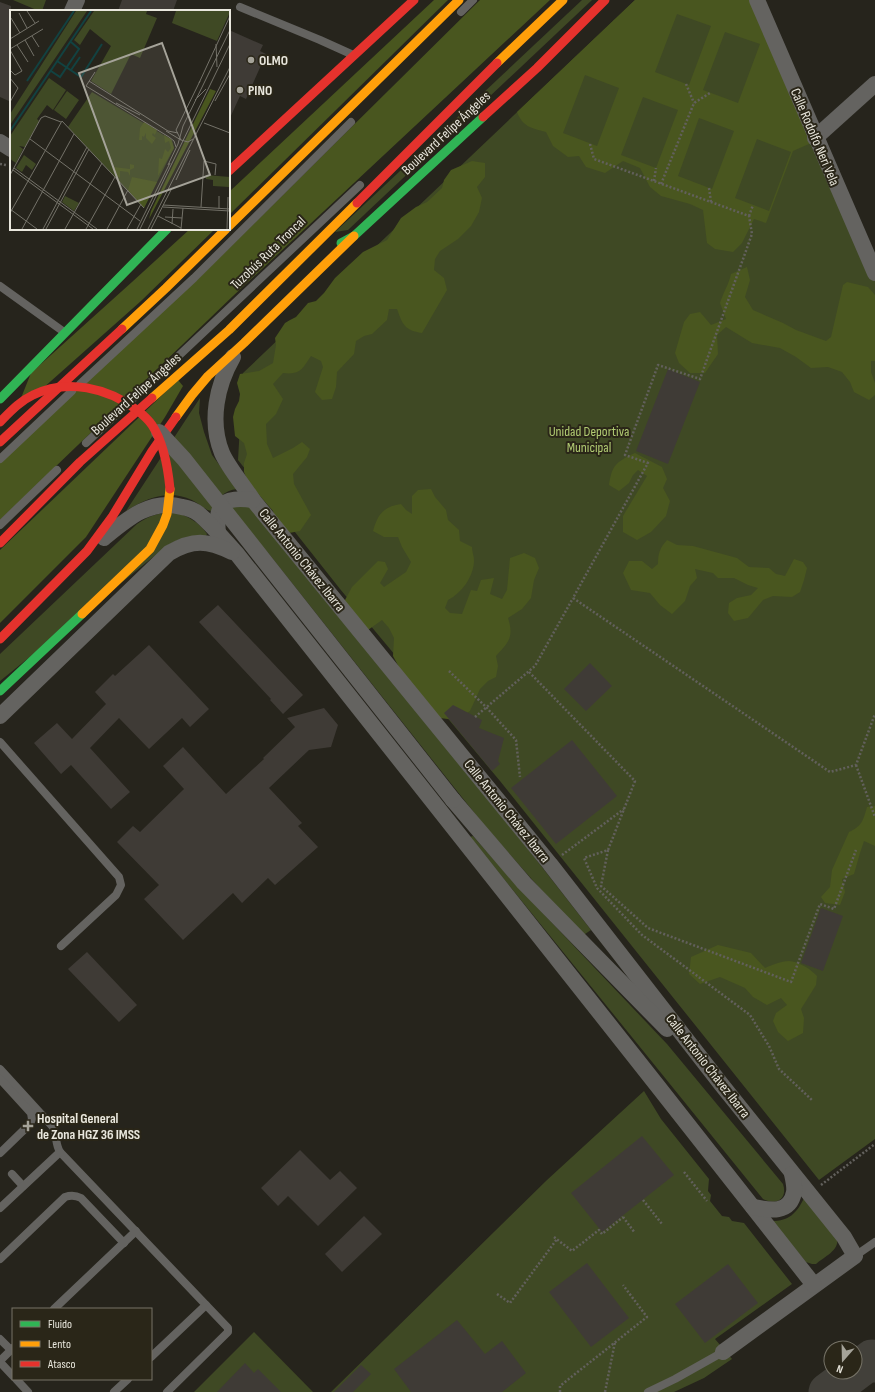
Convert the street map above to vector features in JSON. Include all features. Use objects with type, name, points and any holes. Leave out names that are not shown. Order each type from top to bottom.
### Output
[{"type":"main road","points":[[230,170],[414,0]]},
{"type":"main road","points":[[230,225],[459,0]]},
{"type":"main road","name":"Boulevard Felipe Ángeles","points":[[0,542],[80,462],[229,330],[563,0]]},
{"type":"main road","name":"Boulevard Felipe Ángeles","points":[[292,268],[354,236],[537,68],[605,0]]},
{"type":"main road","points":[[0,399],[166,230]]},
{"type":"main road","points":[[0,442],[166,288],[225,230]]},
{"type":"main road","points":[[0,639],[87,551],[112,517],[152,451],[192,395],[208,376],[236,351],[354,236]]},
{"type":"main road","points":[[0,422],[24,401],[37,393],[68,387],[82,387],[120,398],[152,424],[161,444],[170,479],[169,507],[160,535],[150,549],[0,691]]},
{"type":"street","points":[[72,10],[77,0]]},
{"type":"street","points":[[382,18],[399,0]]},
{"type":"street","name":"Calle Rodolfo Neri Vela","points":[[757,0],[875,273]]},
{"type":"street","points":[[816,138],[875,84]]},
{"type":"street","points":[[0,142],[10,148]]},
{"type":"street","name":"Calle Antonio Chávez Ibarra","points":[[236,351],[225,371],[216,403],[215,420],[222,453],[252,500],[550,864],[792,1174],[844,1237],[855,1256]]},
{"type":"street","points":[[152,424],[184,459],[453,800],[524,883],[722,1084]]},
{"type":"street","points":[[218,533],[217,518],[219,510],[224,503],[232,499],[240,498],[252,500]]},
{"type":"street","points":[[87,551],[122,522],[142,510],[157,505],[174,504],[186,508],[198,514],[218,533],[237,554],[814,1285]]},
{"type":"street","points":[[0,716],[169,553],[180,546],[203,542],[218,545],[237,554]]},
{"type":"street","points":[[752,1207],[772,1211],[782,1209],[789,1203],[794,1193],[792,1174]]},
{"type":"street","points":[[723,1352],[855,1256]]},
{"type":"lane","points":[[457,17],[473,0]]},
{"type":"lane","points":[[437,111],[554,0]]},
{"type":"lane","points":[[240,7],[351,54],[349,61]]},
{"type":"lane","points":[[0,459],[194,278],[356,117]]},
{"type":"lane","name":"Tuzobús Ruta Troncal","points":[[77,450],[368,176]]},
{"type":"lane","points":[[0,286],[65,333]]},
{"type":"lane","points":[[0,525],[61,466]]},
{"type":"lane","points":[[0,742],[119,877],[121,886],[116,895],[61,946]]},
{"type":"lane","points":[[0,1069],[53,1127],[56,1133],[60,1152],[228,1328],[228,1332],[167,1392]]},
{"type":"lane","points":[[0,1079],[31,1112],[32,1118],[30,1124],[0,1153]]},
{"type":"lane","points":[[0,1208],[60,1152]]},
{"type":"lane","points":[[12,1174],[24,1186]]},
{"type":"lane","points":[[0,1259],[70,1195],[76,1195],[81,1198],[124,1243]]},
{"type":"lane","points":[[55,1308],[136,1232]]},
{"type":"lane","points":[[855,1256],[875,1242]]},
{"type":"lane","points":[[152,1356],[206,1305]]},
{"type":"lane","points":[[0,1339],[12,1349],[0,1362],[12,1375]]},
{"type":"lane","points":[[648,1392],[675,1379],[723,1352]]},
{"type":"lane","points":[[17,1380],[28,1392]]},
{"type":"lane","points":[[114,1392],[127,1380]]},
{"type":"path","points":[[686,84],[694,103]]},
{"type":"path","points":[[660,184],[694,103],[710,93]]},
{"type":"path","points":[[590,144],[594,159],[749,216]]},
{"type":"path","points":[[654,181],[656,168]]},
{"type":"path","points":[[709,188],[711,202]]},
{"type":"path","points":[[475,717],[535,666],[648,463],[625,455],[658,364],[700,379],[752,234],[749,216],[754,205]]},
{"type":"path","points":[[573,598],[830,772],[856,765]]},
{"type":"path","points":[[449,671],[486,707],[516,740],[520,776]]},
{"type":"path","points":[[529,672],[635,781],[608,850],[601,886],[648,928],[791,982],[820,904],[834,909],[856,850]]},
{"type":"path","points":[[875,714],[856,765],[875,817]]},
{"type":"path","points":[[550,864],[624,809]]},
{"type":"path","points":[[608,850],[584,858],[597,888],[642,934],[750,1015],[779,1069],[813,1101]]},
{"type":"path","points":[[809,1194],[875,1144]]},
{"type":"path","points":[[684,1172],[707,1201]]},
{"type":"path","points":[[643,1200],[662,1224]]},
{"type":"path","points":[[497,1294],[510,1303],[556,1238],[572,1251],[599,1230],[602,1234],[622,1217],[635,1233]]},
{"type":"path","points":[[560,1392],[560,1386],[647,1317],[623,1285]]},
{"type":"path","points":[[605,1392],[615,1342]]},
{"type":"green space","points":[[13,0],[46,0],[42,10],[37,10]]},
{"type":"green space","points":[[434,0],[448,0],[230,214],[230,191]]},
{"type":"green space","points":[[480,0],[550,0],[233,296],[0,520],[0,460],[199,278]]},
{"type":"green space","points":[[582,0],[592,0],[348,230],[335,232]]},
{"type":"green space","name":"Unidad Deportiva Municipal","points":[[635,0],[758,0],[875,271],[875,1139],[819,1180],[500,781],[340,589],[238,460],[243,373]]},
{"type":"green space","points":[[635,0],[758,0],[818,140],[793,151],[766,223],[754,219],[742,243],[733,252],[715,249],[707,243],[703,210],[690,204],[661,196],[650,187],[640,168],[623,161],[605,173],[586,167],[579,156],[568,157],[553,146],[546,132],[532,128],[525,124],[517,112]],"holes":[[[677,14],[711,26],[689,85],[655,72]],[[725,32],[760,44],[738,103],[703,90]],[[585,75],[619,88],[597,146],[563,133]],[[643,97],[678,110],[656,168],[621,155]],[[699,118],[734,131],[712,189],[678,176]],[[757,139],[791,152],[769,211],[735,198]]]},
{"type":"green space","points":[[472,161],[485,163],[485,177],[477,187],[482,198],[479,212],[471,226],[458,239],[440,251],[435,259],[434,270],[444,278],[447,290],[422,333],[408,329],[401,320],[397,309],[389,309],[387,320],[372,334],[364,336],[356,341],[354,354],[337,372],[336,387],[332,399],[322,400],[315,392],[323,367],[321,361],[311,356],[300,370],[294,373],[283,373],[273,384],[283,399],[276,414],[266,424],[267,444],[273,458],[302,442],[310,449],[307,457],[293,474],[294,484],[311,515],[300,531],[289,533],[275,521],[273,511],[248,482],[244,472],[244,463],[247,454],[244,443],[235,436],[233,417],[239,401],[240,394],[237,383],[240,374],[259,371],[273,363],[276,345],[275,338],[285,323],[296,317],[308,303],[316,301],[335,278],[363,252],[387,240],[401,218],[416,207],[427,202],[442,188],[444,180],[451,170]]},
{"type":"green space","points":[[189,230],[214,230],[141,301],[15,413],[31,373]]},
{"type":"green space","points":[[747,267],[750,280],[745,297],[753,310],[796,330],[826,341],[831,337],[843,285],[847,282],[868,287],[875,295],[875,361],[871,361],[871,372],[875,383],[875,395],[869,400],[854,392],[850,382],[842,372],[828,367],[811,368],[780,348],[752,343],[726,327],[717,335],[718,354],[705,373],[690,373],[679,363],[675,353],[684,322],[690,314],[700,312],[711,325],[726,319],[720,303],[731,274]]},
{"type":"green space","points":[[178,380],[183,386],[165,417],[86,537],[0,623],[0,550]]},
{"type":"green space","points":[[200,398],[199,413],[212,455],[237,489],[228,491],[221,496],[211,511],[192,500],[175,495],[166,495],[158,496],[142,502],[126,511]]},
{"type":"green space","points":[[635,453],[662,467],[667,479],[663,488],[670,501],[666,516],[651,532],[637,540],[623,532],[623,516],[647,476],[638,470],[633,475],[629,483],[619,491],[609,485],[616,465],[623,459]]},
{"type":"green space","points":[[431,489],[435,497],[446,510],[448,520],[459,530],[460,541],[472,547],[474,557],[472,572],[466,583],[458,593],[448,600],[445,608],[450,613],[462,614],[471,590],[477,591],[481,580],[494,578],[490,594],[502,599],[507,590],[510,558],[524,553],[535,558],[539,568],[534,580],[531,598],[522,609],[508,618],[510,635],[507,643],[496,656],[498,666],[496,677],[488,681],[480,689],[470,711],[455,720],[440,718],[406,680],[393,656],[394,638],[389,628],[382,620],[368,630],[346,611],[345,600],[352,587],[378,561],[385,562],[388,569],[380,583],[384,587],[406,572],[411,562],[398,537],[384,537],[373,531],[379,516],[386,509],[401,504],[412,514],[412,496],[418,490]]},
{"type":"green space","points":[[234,506],[250,506],[517,835],[591,930],[582,936],[484,825],[269,554],[231,510]]},
{"type":"green space","points":[[175,512],[197,523],[207,534],[206,536],[186,538],[168,545],[0,681],[0,654],[137,524],[146,518],[155,515]]},
{"type":"green space","points":[[667,540],[677,545],[693,546],[737,558],[749,567],[769,568],[776,574],[785,576],[794,559],[803,562],[807,568],[800,592],[792,597],[773,596],[763,600],[748,618],[734,621],[728,613],[729,603],[737,598],[751,595],[758,588],[734,578],[718,578],[713,573],[695,569],[697,578],[690,586],[685,601],[672,614],[660,605],[650,593],[631,590],[623,573],[629,561],[642,561],[652,569],[658,564],[660,551]]},
{"type":"green space","points":[[875,806],[875,846],[864,841],[854,874],[842,879],[845,892],[840,905],[825,903],[821,897],[830,887],[832,870],[849,832],[857,828],[867,807]]},
{"type":"green space","points":[[473,836],[517,886],[667,1044],[783,1184],[784,1194],[780,1200],[772,1202],[763,1199],[470,837]]},
{"type":"green space","points":[[718,945],[751,953],[765,968],[777,963],[793,961],[804,966],[817,976],[816,985],[801,1009],[804,1018],[803,1033],[788,1041],[778,1032],[773,1021],[776,1013],[787,1005],[781,998],[767,1005],[753,997],[745,988],[720,977],[700,984],[689,974],[691,957]]},
{"type":"green space","points":[[644,1091],[661,1119],[709,1179],[708,1191],[711,1195],[710,1201],[722,1216],[729,1217],[732,1221],[744,1223],[792,1284],[715,1339],[732,1359],[704,1378],[674,1392],[331,1392],[547,1180]]},
{"type":"green space","points":[[804,1198],[837,1238],[834,1250],[816,1264],[806,1262],[772,1221],[788,1218],[795,1212]]},
{"type":"green space","points":[[254,1332],[313,1392],[194,1392]]},
{"type":"building","points":[[122,0],[177,0],[173,10],[118,10]]},
{"type":"building","points":[[0,2],[11,6],[11,10],[10,102],[0,97]]},
{"type":"building","points":[[230,30],[263,45],[260,51],[266,54],[246,99],[240,96],[230,118]]},
{"type":"building","points":[[668,369],[700,382],[668,464],[636,451]]},
{"type":"building","points":[[218,605],[303,695],[283,714],[270,700],[271,699],[199,622]]},
{"type":"building","points":[[149,645],[209,709],[190,727],[182,718],[149,749],[119,718],[90,748],[130,792],[111,809],[71,765],[61,774],[34,743],[57,723],[72,739],[106,704],[95,692],[113,674],[115,676]]},
{"type":"building","points":[[590,663],[612,686],[586,711],[564,689]]},
{"type":"building","points":[[453,705],[482,720],[479,728],[504,738],[498,761],[500,764],[492,771],[444,713]]},
{"type":"building","points":[[324,708],[338,725],[331,747],[309,750],[269,788],[302,823],[298,826],[318,847],[275,885],[268,878],[242,903],[233,893],[183,940],[144,899],[159,885],[117,842],[133,826],[140,832],[184,789],[163,766],[183,747],[226,794],[264,759],[263,758],[295,727],[287,718]]},
{"type":"building","points":[[572,740],[617,796],[556,844],[511,788]]},
{"type":"building","points":[[821,908],[843,916],[823,971],[801,963]]},
{"type":"building","points":[[87,952],[137,1005],[119,1022],[68,969]]},
{"type":"building","points":[[642,1136],[674,1175],[602,1232],[571,1193]]},
{"type":"building","points":[[300,1150],[330,1180],[340,1171],[357,1188],[318,1226],[288,1196],[278,1206],[261,1188]]},
{"type":"building","points":[[364,1216],[382,1234],[342,1272],[325,1254]]},
{"type":"building","points":[[587,1263],[629,1318],[591,1347],[549,1292]]},
{"type":"building","points":[[728,1264],[758,1303],[705,1343],[675,1304]]},
{"type":"building","points":[[457,1320],[485,1354],[502,1341],[526,1373],[502,1392],[411,1392],[394,1369]]},
{"type":"building","points":[[245,1363],[254,1373],[258,1369],[281,1392],[217,1392]]},
{"type":"building","points":[[361,1365],[371,1374],[353,1392],[334,1392]]},
{"type":"taxiway","points":[[828,1392],[872,1359],[875,1363]]},
{"type":"traffic: fast","points":[[341,243],[354,236],[483,117]]},
{"type":"traffic: fast","points":[[0,399],[166,230]]},
{"type":"traffic: fast","points":[[0,691],[82,614]]},
{"type":"traffic: slow","points":[[230,225],[459,0]]},
{"type":"traffic: slow","points":[[497,63],[563,0]]},
{"type":"traffic: slow","points":[[152,398],[229,330],[357,203]]},
{"type":"traffic: slow","points":[[122,329],[225,230]]},
{"type":"traffic: slow","points":[[176,417],[208,376],[354,236]]},
{"type":"traffic: slow","points":[[82,614],[150,549],[163,525],[167,514],[170,489]]},
{"type":"traffic: jam","points":[[230,170],[414,0]]},
{"type":"traffic: jam","points":[[483,117],[537,68],[605,0]]},
{"type":"traffic: jam","points":[[357,203],[497,63]]},
{"type":"traffic: jam","points":[[0,442],[122,329]]},
{"type":"traffic: jam","points":[[0,422],[24,400],[46,390],[73,386],[100,391],[113,396],[126,402],[137,410],[152,425],[160,440],[167,464],[170,489]]},
{"type":"traffic: jam","points":[[0,543],[80,462],[152,398]]},
{"type":"traffic: jam","points":[[0,639],[87,551],[112,517],[152,451],[176,417]]},
{"type":"place","name":"OLMO","points":[[251,60]]},
{"type":"place","name":"PINO","points":[[240,90]]},
{"type":"place","name":"Hospital General de Zona HGZ 36 IMSS","points":[[28,1126]]}]
